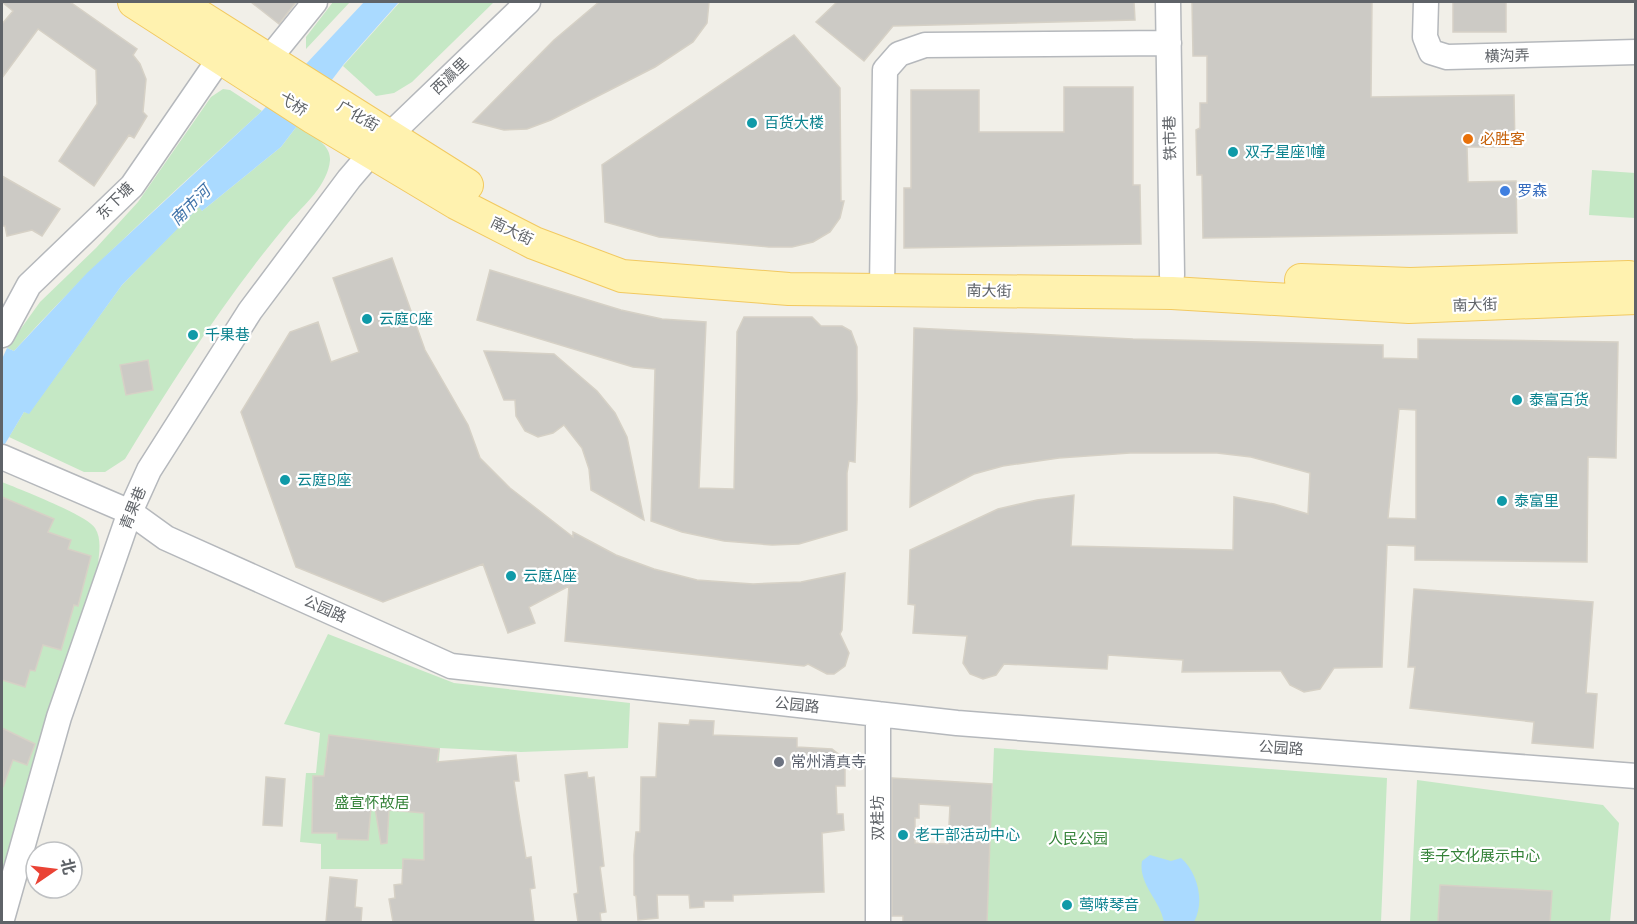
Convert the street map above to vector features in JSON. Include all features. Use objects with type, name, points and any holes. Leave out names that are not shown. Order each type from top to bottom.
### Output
[{"type":"main road","points":[[134,2],[220,58],[274,74]]},
{"type":"main road","points":[[177,2],[274,74]]},
{"type":"main road","name":"弋桥","points":[[274,74],[320,108]]},
{"type":"main road","name":"广化街","points":[[320,108],[382,143]]},
{"type":"main road","name":"南大街","points":[[382,143],[529,219],[624,257],[882,281],[1172,293],[1409,307],[1635,298]]},
{"type":"main road","name":"南大街","points":[[882,281],[1172,275],[1410,284],[1635,276]]},
{"type":"street","points":[[274,74],[315,2]]},
{"type":"street","name":"西瀛里","points":[[382,143],[528,2]]},
{"type":"street","name":"铁市巷","points":[[1168,2],[1172,275]]},
{"type":"street","name":"横沟弄","points":[[1426,2],[1425,37],[1431,52],[1448,57],[1635,52]]},
{"type":"street","points":[[882,281],[885,70],[899,54],[925,45],[1169,43]]},
{"type":"street","name":"东下塘","points":[[2,335],[29,285],[132,186],[220,58]]},
{"type":"street","name":"青果巷","points":[[2,920],[59,717],[130,512],[149,470],[250,311],[382,143]]},
{"type":"street","name":"公园路","points":[[3,457],[130,512],[166,538],[452,666],[957,723],[1635,776]]},
{"type":"street","name":"双桂坊","points":[[878,714],[878,922]]},
{"type":"green space","points":[[333,2],[350,2],[306,49],[306,37]]},
{"type":"green space","points":[[400,2],[494,2],[412,82],[394,93],[376,96],[343,66]]},
{"type":"green space","points":[[223,89],[230,90],[262,111],[104,258],[14,351],[7,348],[40,302],[96,248],[138,202],[211,97]]},
{"type":"green space","points":[[297,126],[327,149],[330,160],[325,178],[265,251],[222,309],[125,459],[105,472],[84,472],[9,437],[24,412],[29,413],[122,285],[199,206],[202,211],[281,147]]},
{"type":"green space","points":[[1592,170],[1635,173],[1635,218],[1589,215]]},
{"type":"green space","points":[[2,482],[79,516],[95,528],[100,546],[98,565],[2,885]]},
{"type":"green space","name":"盛宣怀故居","points":[[328,634],[454,683],[630,703],[628,748],[521,752],[440,748],[436,796],[440,869],[321,869],[321,844],[300,842],[306,773],[316,773],[320,733],[284,724]]},
{"type":"green space","name":"人民公园","points":[[994,748],[1387,778],[1381,922],[987,922]]},
{"type":"green space","name":"季子文化展示中心","points":[[1417,780],[1603,805],[1619,823],[1610,922],[1410,922]]},
{"type":"water","name":"南市河","points":[[364,2],[399,2],[344,64],[281,147],[202,211],[199,207],[122,285],[29,414],[24,412],[2,449],[2,359],[7,348],[14,351],[87,273],[262,111]]},
{"type":"water","points":[[1150,855],[1171,861],[1181,858],[1187,864],[1198,888],[1199,906],[1194,922],[1164,922],[1143,877],[1142,861]]},
{"type":"building","points":[[2,2],[70,2],[137,49],[133,55],[140,64],[146,79],[143,112],[147,116],[134,138],[129,135],[94,186],[59,161],[97,104],[96,70],[38,29],[2,78],[2,24],[13,11]]},
{"type":"building","points":[[251,2],[296,2],[279,24]]},
{"type":"building","points":[[599,2],[709,2],[707,23],[693,42],[655,67],[551,120],[527,129],[504,130],[473,122],[554,40]]},
{"type":"building","points":[[837,2],[1134,2],[1135,20],[893,26],[864,61],[816,22]]},
{"type":"building","points":[[1192,2],[1372,2],[1371,97],[1514,95],[1515,147],[1467,147],[1468,182],[1516,181],[1517,233],[1203,238],[1202,175],[1197,175],[1196,130],[1200,128],[1200,103],[1207,103],[1207,56],[1193,56]]},
{"type":"building","points":[[1453,2],[1506,2],[1506,32],[1453,32]]},
{"type":"building","name":"百货大楼","points":[[794,35],[840,88],[841,201],[844,201],[840,218],[830,232],[813,242],[792,247],[769,247],[659,237],[605,222],[602,165]]},
{"type":"building","points":[[1064,87],[1133,87],[1133,185],[1140,185],[1141,244],[904,248],[904,188],[911,188],[911,90],[979,90],[979,132],[1064,132]]},
{"type":"building","points":[[2,176],[60,209],[42,236],[32,230],[7,236],[5,226],[2,226]]},
{"type":"building","points":[[392,258],[425,350],[468,425],[480,458],[510,488],[573,537],[573,532],[616,555],[654,569],[697,580],[753,584],[801,582],[845,573],[840,634],[849,653],[845,666],[834,674],[827,674],[808,664],[804,666],[565,641],[569,586],[529,607],[535,623],[508,633],[483,564],[383,602],[296,567],[241,412],[290,332],[318,322],[331,362],[359,352],[333,278]]},
{"type":"building","points":[[490,270],[621,310],[662,319],[706,322],[699,488],[734,489],[737,332],[744,317],[812,317],[821,326],[842,326],[851,331],[857,347],[857,399],[855,462],[849,461],[847,473],[847,530],[799,544],[772,545],[724,541],[682,532],[651,521],[655,369],[633,367],[477,320]]},
{"type":"building","points":[[914,328],[1133,339],[1383,345],[1383,358],[1418,359],[1418,339],[1618,342],[1616,458],[1588,457],[1587,562],[1415,560],[1415,546],[1387,545],[1382,667],[1334,668],[1320,689],[1304,692],[1290,685],[1281,671],[1182,672],[1183,660],[1108,655],[1107,669],[1004,664],[996,675],[983,679],[970,674],[963,663],[967,636],[913,633],[915,605],[908,604],[910,550],[998,509],[1074,495],[1071,546],[1233,550],[1234,497],[1274,504],[1308,514],[1310,473],[1251,457],[1217,453],[1130,453],[1059,458],[1003,466],[974,474],[910,507]],"holes":[[[1399,409],[1416,410],[1416,519],[1388,518]]]},
{"type":"building","points":[[484,351],[554,354],[597,391],[615,413],[627,437],[644,520],[591,490],[589,469],[582,448],[564,425],[553,433],[538,437],[525,431],[516,416],[515,400],[504,400]]},
{"type":"building","points":[[148,360],[153,390],[126,395],[120,365]]},
{"type":"building","points":[[2,497],[54,519],[48,532],[71,540],[68,549],[91,556],[78,606],[74,605],[61,650],[43,645],[35,671],[30,670],[25,687],[2,680]]},
{"type":"building","points":[[1414,589],[1593,602],[1586,693],[1597,694],[1593,748],[1532,743],[1534,722],[1410,708],[1415,667],[1408,667]]},
{"type":"building","points":[[690,720],[714,721],[713,735],[797,738],[797,747],[832,749],[841,756],[845,767],[845,786],[836,786],[837,814],[843,814],[844,830],[822,833],[824,892],[733,895],[733,901],[704,901],[704,907],[690,908],[689,895],[657,895],[658,918],[638,920],[636,896],[634,895],[634,855],[636,832],[640,832],[641,777],[656,777],[659,723],[689,725]]},
{"type":"building","points":[[2,728],[35,744],[27,765],[13,760],[3,787]]},
{"type":"building","points":[[329,735],[439,749],[437,762],[516,755],[519,781],[514,781],[526,858],[531,857],[535,888],[530,889],[534,922],[393,922],[389,899],[395,898],[394,885],[402,884],[403,859],[424,860],[424,813],[389,810],[387,843],[381,844],[375,808],[371,808],[368,840],[337,839],[337,833],[312,833],[313,776],[324,776]]},
{"type":"building","points":[[587,772],[588,778],[594,777],[604,866],[600,867],[606,912],[600,913],[601,922],[578,922],[574,894],[578,893],[565,775]]},
{"type":"building","points":[[266,777],[285,779],[282,826],[263,825]]},
{"type":"building","points":[[892,778],[992,784],[987,922],[903,922],[903,916],[892,916]],"holes":[[[919,804],[950,806],[948,844],[915,843],[915,818],[919,818]]]},
{"type":"building","points":[[330,877],[357,880],[355,907],[362,908],[361,922],[326,922]]},
{"type":"building","points":[[1440,885],[1552,891],[1550,922],[1438,922]]},
{"type":"place","name":"百货大楼","points":[[752,123]]},
{"type":"place","name":"必胜客","points":[[1468,139]]},
{"type":"place","name":"双子星座1幢","points":[[1233,152]]},
{"type":"place","name":"罗森","points":[[1505,191]]},
{"type":"place","name":"云庭C座","points":[[367,319]]},
{"type":"place","name":"千果巷","points":[[193,335]]},
{"type":"place","name":"泰富百货","points":[[1517,400]]},
{"type":"place","name":"云庭B座","points":[[285,480]]},
{"type":"place","name":"泰富里","points":[[1502,501]]},
{"type":"place","name":"云庭A座","points":[[511,576]]},
{"type":"place","name":"常州清真寺","points":[[779,762]]},
{"type":"place","name":"老干部活动中心","points":[[903,835]]},
{"type":"place","name":"莺啭琴音","points":[[1067,905]]}]
